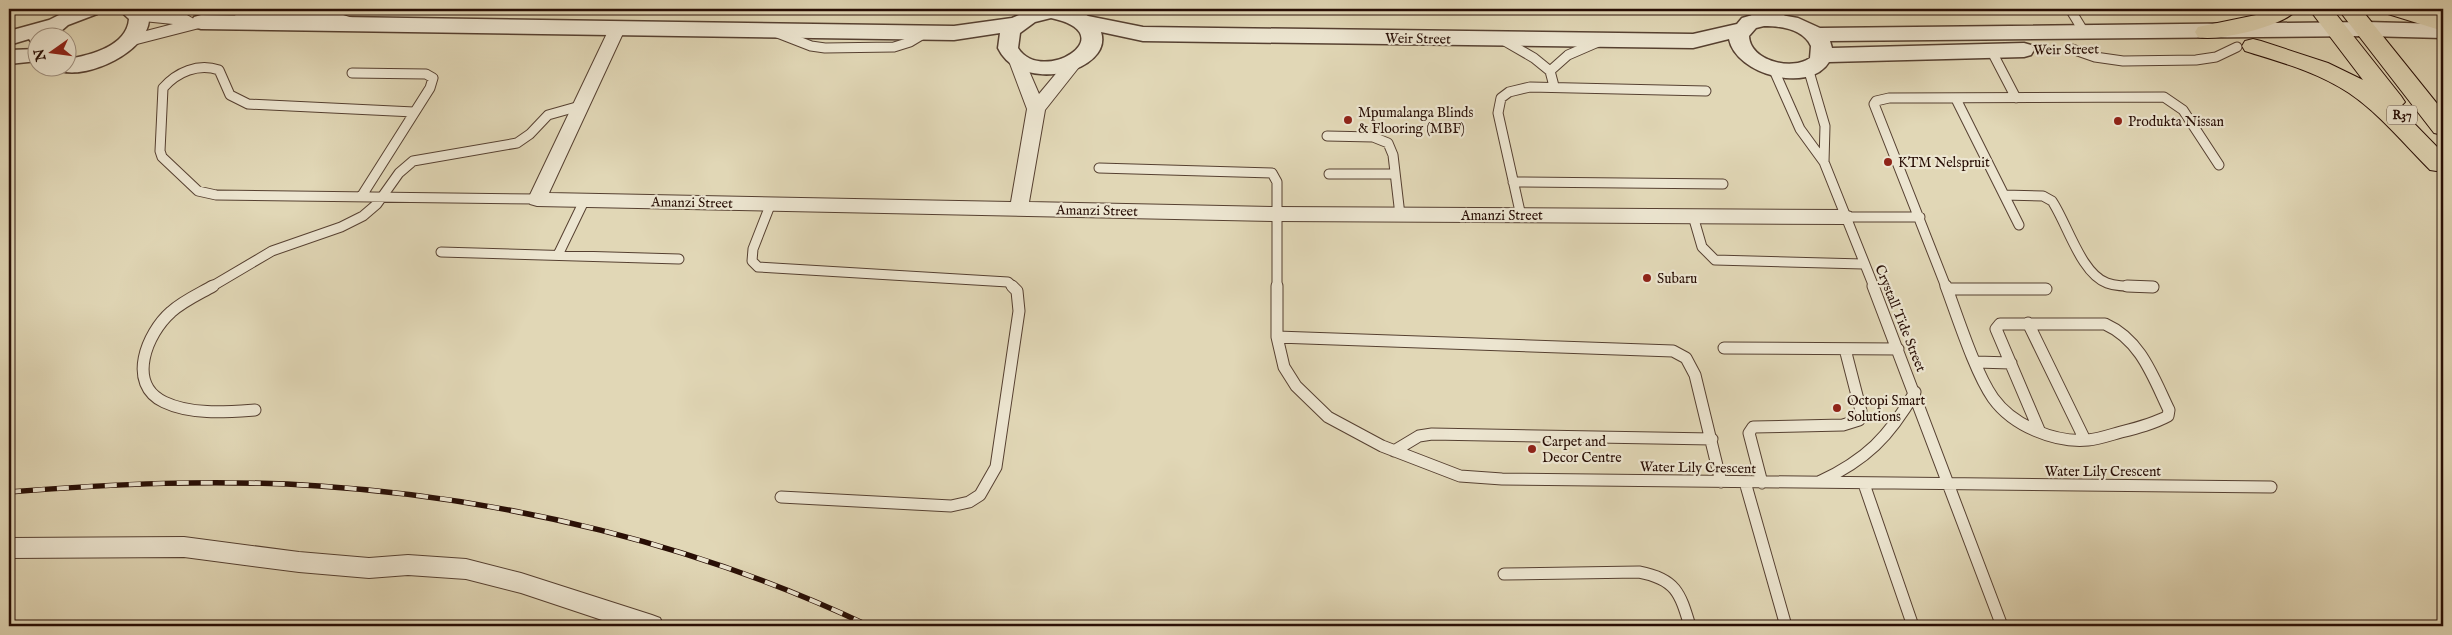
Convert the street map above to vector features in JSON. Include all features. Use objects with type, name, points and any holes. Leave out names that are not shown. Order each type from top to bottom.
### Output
[{"type":"main road","points":[[2206,32],[2264,19],[2277,15],[2286,9]]},
{"type":"main road","name":"R37","points":[[2320,9],[2370,32],[2441,166]]},
{"type":"main road","name":"R37","points":[[2349,9],[2370,32],[2443,127]]},
{"type":"main road","points":[[2370,32],[2443,24]]},
{"type":"main road","points":[[2245,47],[2312,65],[2357,87],[2390,115],[2441,166]]},
{"type":"street","points":[[59,28],[90,9]]},
{"type":"street","points":[[134,13],[202,22],[616,30],[954,33],[1016,24],[1039,11],[1077,16],[1144,34]]},
{"type":"street","points":[[78,64],[100,59],[129,41],[137,32],[140,24],[134,13]]},
{"type":"street","points":[[1778,14],[1803,27],[1814,35],[1821,45],[1815,62],[1792,71],[1773,68],[1748,56],[1693,41],[1751,20],[1778,14]]},
{"type":"street","points":[[1020,209],[1036,109],[1091,47],[1093,38],[1091,29],[1077,16]]},
{"type":"street","points":[[1748,56],[1739,40],[1751,20]]},
{"type":"street","points":[[129,41],[202,22]]},
{"type":"street","points":[[1016,24],[1006,40],[1036,109]]},
{"type":"street","points":[[537,199],[616,30]]},
{"type":"street","points":[[2304,38],[2370,32],[2443,31]]},
{"type":"street","name":"Weir Street","points":[[1814,35],[2206,32],[2304,38]]},
{"type":"street","points":[[2370,32],[2406,48],[2443,48]]},
{"type":"street","points":[[954,33],[1012,55],[1039,68],[1058,67],[1144,34]]},
{"type":"street","name":"Weir Street","points":[[1144,34],[1693,41]]},
{"type":"street","points":[[9,38],[28,36]]},
{"type":"street","name":"Weir Street","points":[[1815,62],[1991,50],[2245,47],[2304,38]]},
{"type":"street","points":[[9,57],[28,46]]},
{"type":"street","name":"Amanzi Street","points":[[537,199],[1276,214],[1844,218]]},
{"type":"street","points":[[9,548],[184,547],[299,562],[370,568],[408,565],[466,569],[521,583],[652,626]]},
{"type":"lane","points":[[2070,9],[2084,32]]},
{"type":"lane","points":[[1501,39],[1534,58],[1550,71],[1554,86]]},
{"type":"lane","points":[[1550,71],[1568,55],[1602,40]]},
{"type":"lane","points":[[1991,50],[2016,98]]},
{"type":"lane","name":"Crystall Tide Street","points":[[1815,62],[1828,145],[1824,162]]},
{"type":"lane","points":[[414,112],[248,104],[230,95],[222,75],[214,67],[197,68],[180,73],[168,81],[163,88],[160,151],[162,157],[198,191],[216,195],[537,199]]},
{"type":"lane","name":"Crystall Tide Street","points":[[1773,68],[1795,125],[1808,145],[1824,162],[1844,218],[1915,392],[2002,626]]},
{"type":"lane","points":[[352,73],[431,75],[433,81],[361,197]]},
{"type":"lane","points":[[1521,216],[1498,112],[1498,104],[1504,95],[1517,89],[1554,86],[1706,91]]},
{"type":"lane","points":[[2039,430],[1996,329],[2004,323],[2105,324],[2119,330],[2136,346],[2170,410],[2168,416],[2146,426],[2085,440],[2062,437],[2039,430],[2021,422],[1998,404],[1992,397],[1976,362],[1874,104],[1876,101],[1889,98],[2164,97],[2183,110],[2220,165]]},
{"type":"lane","points":[[1956,98],[2019,225]]},
{"type":"lane","points":[[254,410],[217,412],[180,408],[157,396],[147,387],[142,368],[149,337],[158,324],[178,306],[243,270],[270,252],[338,229],[358,219],[383,198],[399,172],[414,161],[517,143],[530,134],[548,115],[580,106]]},
{"type":"lane","points":[[1327,136],[1373,137],[1385,140],[1388,143],[1392,155],[1400,215]]},
{"type":"lane","name":"Water Lily Crescent","points":[[1099,168],[1267,171],[1276,176],[1277,337],[1284,367],[1296,386],[1309,401],[1328,416],[1394,451],[1460,476],[1478,479],[1816,484],[2271,487]]},
{"type":"lane","points":[[1329,174],[1395,174]]},
{"type":"lane","points":[[1513,182],[1722,184]]},
{"type":"lane","points":[[2004,195],[2043,196],[2052,201],[2089,268],[2100,281],[2112,284],[2153,287]]},
{"type":"lane","points":[[558,255],[584,200]]},
{"type":"lane","points":[[771,203],[753,249],[752,262],[758,267],[1008,282],[1017,291],[1019,311],[996,467],[988,487],[980,496],[970,503],[951,506],[780,497]]},
{"type":"lane","points":[[1694,216],[1703,249],[1709,257],[1715,260],[1863,264]]},
{"type":"lane","points":[[1844,218],[1920,217]]},
{"type":"lane","points":[[441,252],[679,259]]},
{"type":"lane","points":[[1948,289],[2046,289]]},
{"type":"lane","points":[[2028,324],[2085,440]]},
{"type":"lane","points":[[1277,337],[1673,350],[1686,358],[1691,364],[1699,388],[1722,482]]},
{"type":"lane","points":[[1724,348],[1898,349]]},
{"type":"lane","points":[[1762,482],[1750,440],[1749,433],[1753,427],[1850,424],[1859,420],[1861,412],[1845,349]]},
{"type":"lane","points":[[1976,362],[2011,363]]},
{"type":"lane","points":[[1816,484],[1848,469],[1882,442],[1915,392]]},
{"type":"lane","points":[[1394,451],[1419,436],[1432,434],[1712,439]]},
{"type":"lane","points":[[1745,482],[1786,626]]},
{"type":"lane","points":[[1864,484],[1913,626]]},
{"type":"lane","points":[[1504,574],[1639,572],[1655,574],[1674,584],[1682,599],[1690,626]]},
{"type":"railway","points":[[9,492],[125,485],[241,483],[319,486],[389,492],[460,502],[530,514],[670,549],[804,597],[869,626]]},
{"type":"place","name":"Mpumalanga Blinds & Flooring (MBF)","points":[[1348,120]]},
{"type":"place","name":"Produkta Nissan","points":[[2118,121]]},
{"type":"place","name":"KTM Nelspruit","points":[[1888,162]]},
{"type":"place","name":"Subaru","points":[[1647,278]]},
{"type":"place","name":"Octopi Smart Solutions","points":[[1837,408]]},
{"type":"place","name":"Carpet and Decor Centre","points":[[1532,449]]}]
